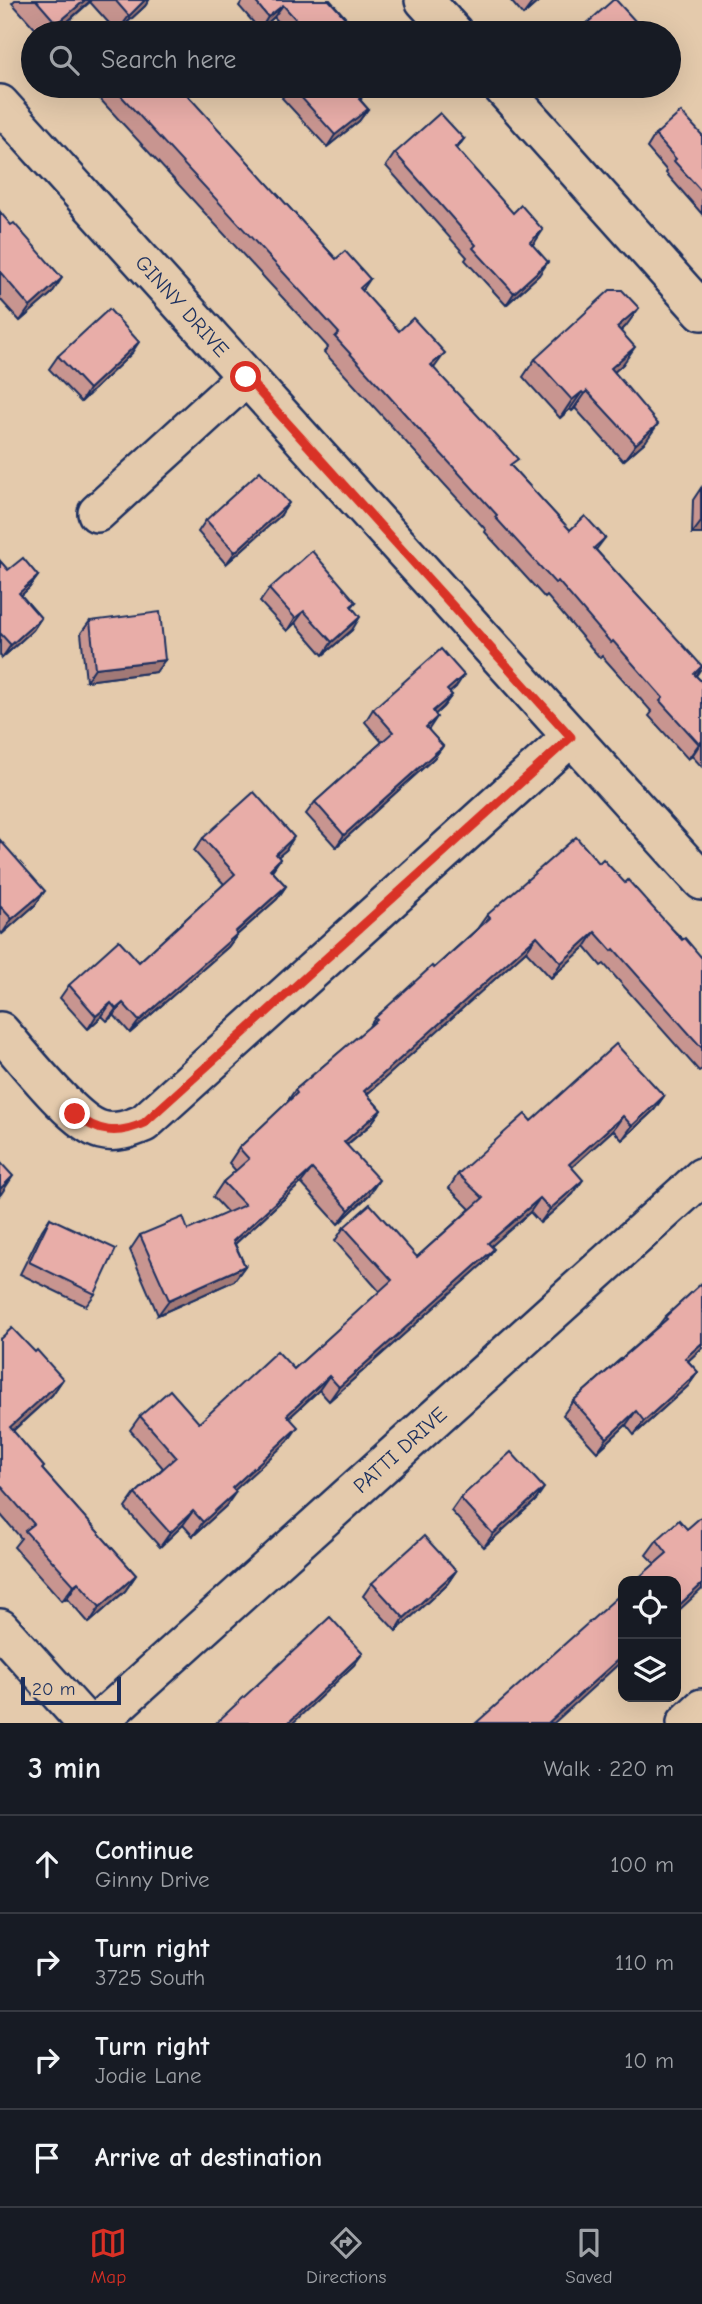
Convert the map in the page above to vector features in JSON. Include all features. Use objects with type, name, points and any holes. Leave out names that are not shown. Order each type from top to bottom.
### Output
[{"type":"street","points":[[424,0],[443,21]]},
{"type":"street","points":[[512,98],[702,311]]},
{"type":"street","name":"GINNY DRIVE","points":[[0,104],[702,881]]},
{"type":"street","points":[[97,513],[246,377]]},
{"type":"street","points":[[0,1031],[75,1114],[91,1126],[113,1132],[134,1128],[152,1116],[571,737]]},
{"type":"street","name":"PATTI DRIVE","points":[[97,1723],[702,1177]]},
{"type":"street","points":[[0,1628],[86,1723]]},
{"type":"street","points":[[686,1723],[702,1708]]},
{"type":"building","points":[[36,0],[85,0],[60,21],[54,21]]},
{"type":"building","points":[[115,0],[145,0],[129,16]]},
{"type":"building","points":[[254,0],[329,0],[348,21],[297,21],[283,5],[268,17]]},
{"type":"building","points":[[616,0],[635,21],[589,21]]},
{"type":"building","points":[[123,98],[190,98],[336,259],[345,251],[370,279],[360,288],[399,331],[413,318],[445,353],[431,365],[518,459],[510,465],[570,530],[585,516],[605,538],[594,548],[702,666],[694,674],[702,682],[702,741],[699,744],[660,701],[663,698],[613,641],[611,643],[558,581],[555,583],[335,337],[339,333]]},
{"type":"building","points":[[302,98],[360,98],[368,109],[335,135]]},
{"type":"building","points":[[681,112],[702,135],[702,192],[655,135]]},
{"type":"building","points":[[440,113],[464,139],[455,147],[513,213],[521,205],[543,230],[530,242],[548,262],[514,293],[473,248],[476,245],[395,153]]},
{"type":"building","points":[[0,212],[11,225],[14,223],[62,278],[30,307],[0,272]]},
{"type":"building","points":[[610,290],[622,290],[639,308],[617,327],[635,347],[611,368],[658,424],[636,444],[587,391],[572,400],[535,359]]},
{"type":"building","points":[[109,309],[139,342],[89,389],[58,356]]},
{"type":"building","points":[[260,471],[289,503],[235,552],[206,520]]},
{"type":"building","points":[[702,488],[702,522],[701,522]]},
{"type":"building","points":[[312,551],[356,602],[351,606],[360,617],[332,642],[304,611],[295,618],[269,589]]},
{"type":"building","points":[[23,558],[38,576],[19,593],[41,618],[11,645],[0,633],[0,561],[8,570]]},
{"type":"building","points":[[160,612],[165,660],[95,668],[90,621]]},
{"type":"building","points":[[441,649],[464,675],[447,690],[452,695],[433,711],[437,717],[426,727],[443,746],[344,835],[315,802],[393,732],[373,709]]},
{"type":"building","points":[[254,792],[294,837],[276,854],[280,859],[270,869],[286,886],[235,932],[237,934],[139,1021],[123,1003],[116,1009],[111,1003],[96,1016],[69,985],[119,940],[139,962],[235,874],[203,838]]},
{"type":"building","points":[[576,837],[599,863],[603,859],[625,883],[628,880],[682,940],[685,938],[702,958],[702,1048],[614,949],[612,951],[595,932],[561,963],[537,936],[364,1091],[381,1110],[344,1142],[379,1180],[349,1210],[312,1169],[233,1241],[245,1266],[169,1300],[140,1235],[183,1217],[188,1230],[245,1205],[223,1182],[249,1159],[239,1148],[297,1093],[295,1090],[377,1020],[375,1018],[432,966],[434,968],[490,918],[487,915]]},
{"type":"building","points":[[0,840],[45,891],[12,919],[0,906]]},
{"type":"building","points":[[616,1044],[664,1096],[632,1126],[623,1116],[569,1164],[583,1180],[550,1209],[540,1198],[488,1243],[494,1249],[339,1387],[329,1376],[287,1415],[298,1427],[232,1488],[236,1492],[203,1522],[193,1511],[170,1533],[135,1494],[176,1457],[140,1416],[170,1390],[199,1423],[277,1351],[294,1369],[392,1280],[344,1227],[370,1204],[417,1257],[483,1198],[458,1174],[525,1114],[531,1121]]},
{"type":"building","points":[[0,1162],[13,1176],[0,1189]]},
{"type":"building","points":[[50,1218],[116,1249],[95,1294],[29,1262]]},
{"type":"building","points":[[702,1283],[702,1343],[685,1358],[698,1372],[644,1421],[636,1411],[607,1438],[573,1401],[667,1319],[665,1317]]},
{"type":"building","points":[[12,1328],[35,1352],[37,1350],[63,1379],[10,1427],[44,1467],[42,1469],[136,1575],[100,1607],[78,1582],[74,1585],[25,1531],[34,1524],[0,1485],[0,1339]]},
{"type":"building","points":[[511,1452],[544,1488],[493,1534],[460,1498]]},
{"type":"building","points":[[702,1516],[702,1584],[681,1603],[681,1576],[641,1576],[667,1553],[657,1540],[679,1520],[687,1529]]},
{"type":"building","points":[[424,1536],[456,1571],[404,1618],[372,1583]]},
{"type":"building","points":[[618,1596],[618,1660],[548,1723],[476,1723]]},
{"type":"building","points":[[330,1617],[363,1653],[288,1723],[216,1723]]},
{"type":"route","points":[[75,1114],[91,1126],[113,1132],[144,1123],[571,737],[246,377]]}]
